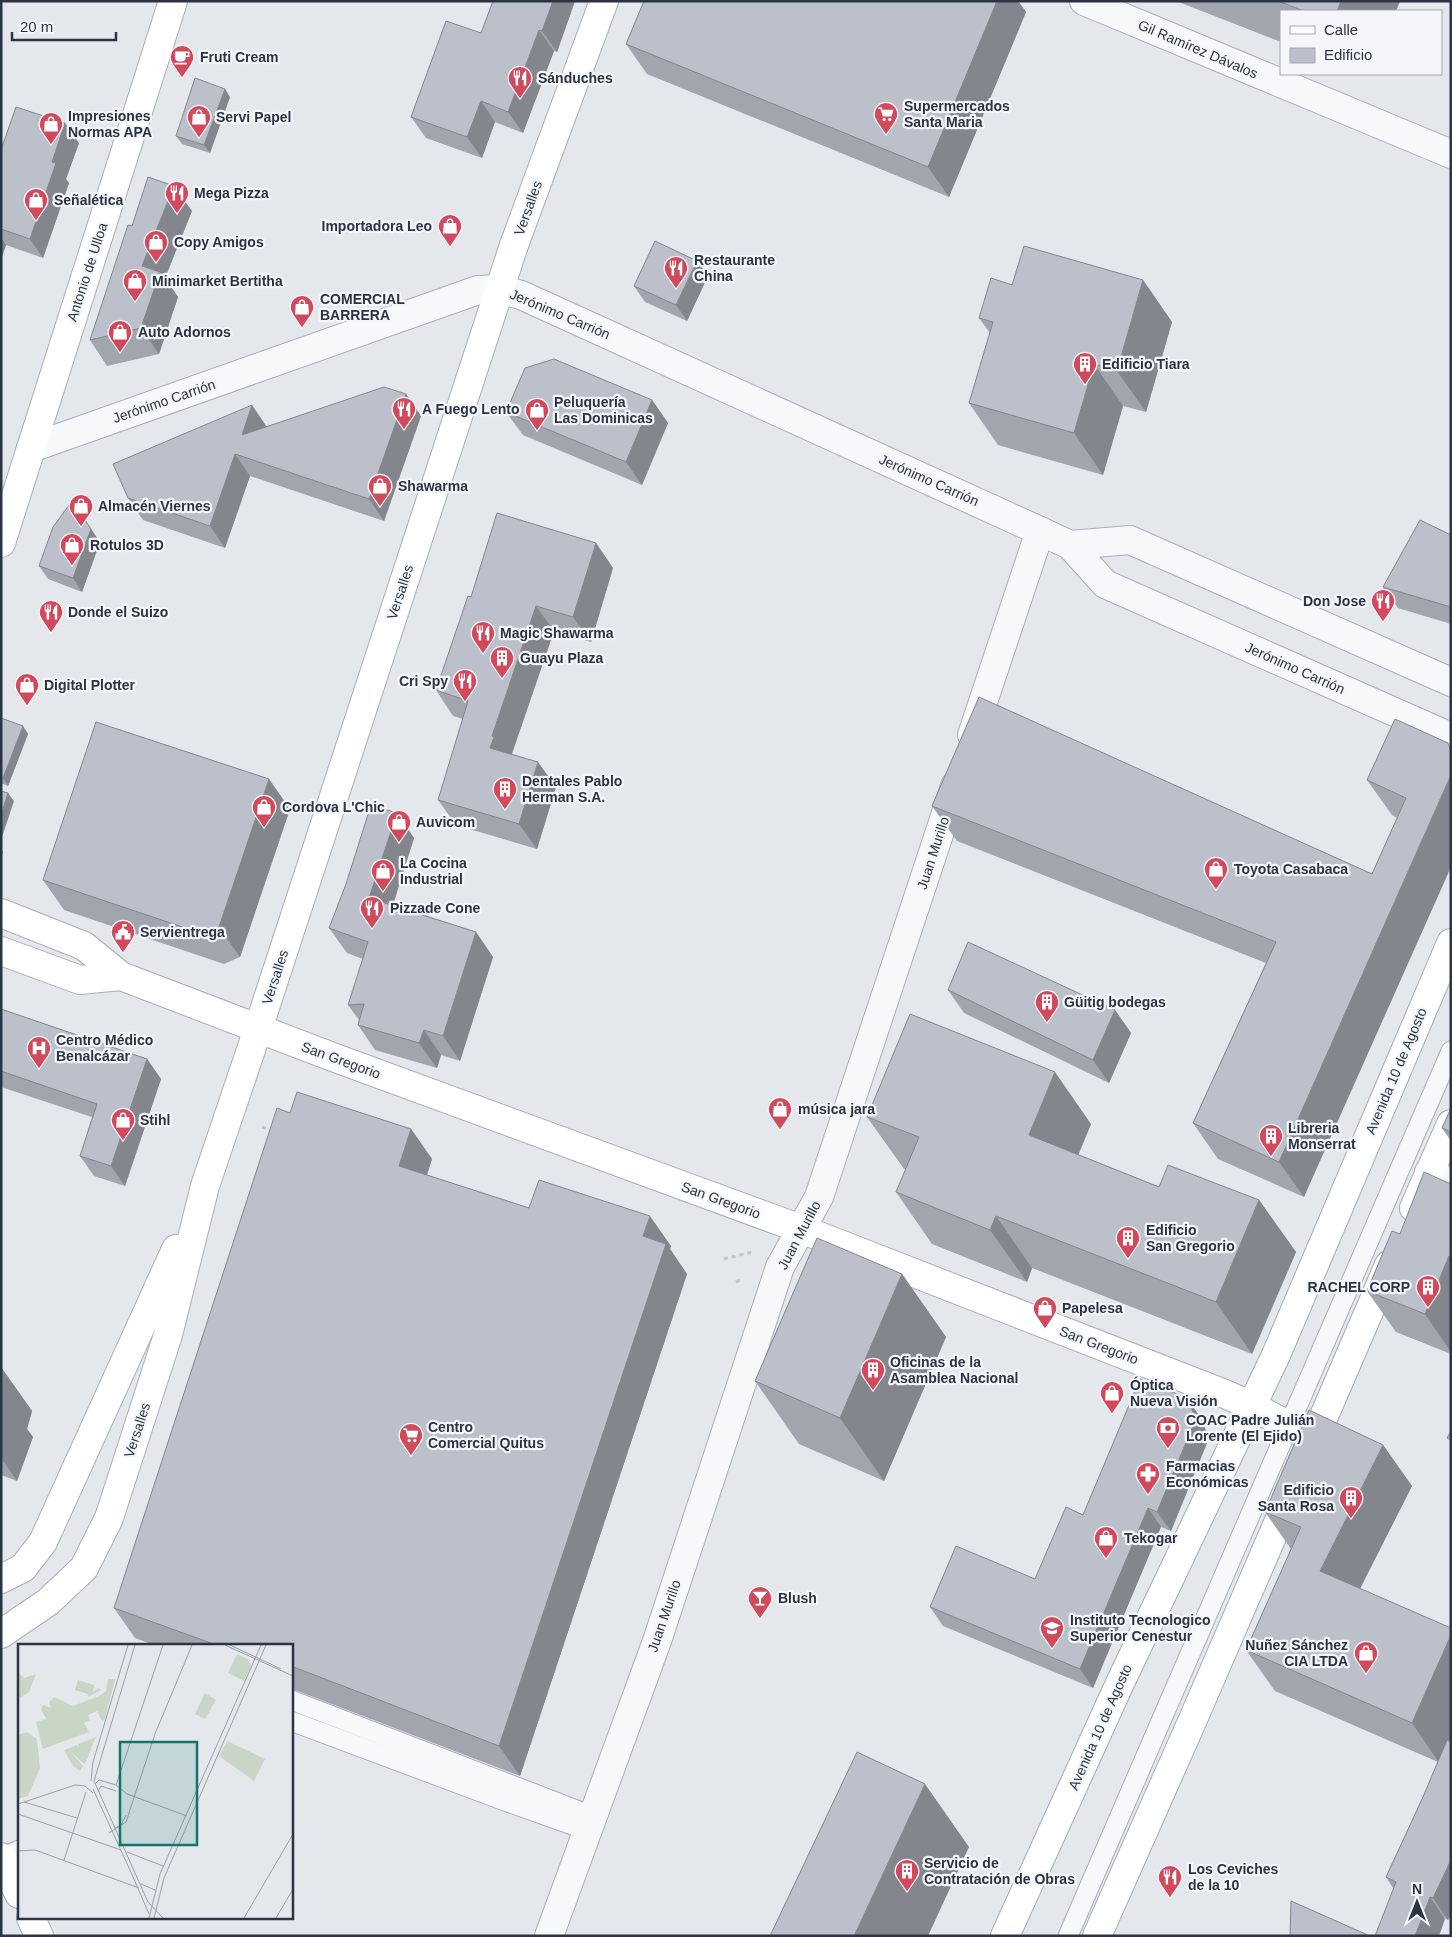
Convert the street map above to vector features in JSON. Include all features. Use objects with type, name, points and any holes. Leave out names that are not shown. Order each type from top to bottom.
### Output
[{"type":"street","name":"Antonio de Ulloa","points":[[1,543],[173,1]]},
{"type":"street","name":"Versalles","points":[[1,1634],[48,1602],[84,1568],[109,1518],[168,1335],[205,1186],[514,245],[604,1]]},
{"type":"street","name":"Gil Ramírez Dávalos","points":[[1084,1],[1451,154]]},
{"type":"street","name":"Jerónimo Carrión","points":[[31,448],[478,290],[500,289],[521,295],[1070,545],[1105,584],[1451,738]]},
{"type":"street","name":"Juan Murillo","points":[[549,1936],[657,1641],[780,1267],[819,1197],[1040,531]]},
{"type":"street","name":"Jerónimo Carrión","points":[[1070,545],[1130,540],[1451,682]]},
{"type":"street","name":"San Gregorio","points":[[1,913],[84,946],[121,976],[801,1230],[1252,1406],[1314,1439]]},
{"type":"street","name":"Avenida 10 de Agosto","points":[[1005,1936],[1120,1683],[1276,1355],[1451,943]]},
{"type":"street","name":"San Gregorio","points":[[1,951],[80,980],[121,976]]},
{"type":"street","points":[[1097,1936],[1402,1236],[1440,1177],[1451,1124]]},
{"type":"street","name":"Versalles","points":[[1,1579],[23,1568],[43,1542],[205,1186]]},
{"type":"street","points":[[2,1858],[18,1892]]},
{"type":"street","points":[[32,1920],[39,1936]]},
{"type":"lane","points":[[1068,1936],[1451,1051]]},
{"type":"lane","points":[[292,1700],[590,1823]]},
{"type":"lane","points":[[292,1721],[505,1801],[590,1823]]},
{"type":"lane","points":[[2,1858],[18,1850]]},
{"type":"path","points":[[262,1127],[282,1134]]},
{"type":"path","points":[[724,1259],[756,1251]]},
{"type":"building","points":[[493,1],[553,1],[542,31],[539,30],[508,112],[481,101],[467,137],[411,117],[446,21],[481,33]]},
{"type":"building","name":"Supermercados Santa Maria","points":[[644,1],[997,1],[928,167],[626,44]]},
{"type":"building","points":[[1278,1],[1341,1],[1337,10],[1301,10]]},
{"type":"building","points":[[195,78],[225,89],[204,145],[176,136]]},
{"type":"building","points":[[16,107],[65,123],[52,162],[56,163],[30,239],[1,229],[1,150]]},
{"type":"building","points":[[148,177],[174,186],[142,266],[160,272],[141,328],[90,340],[128,225],[132,226]]},
{"type":"building","points":[[655,241],[697,261],[676,305],[634,286]]},
{"type":"building","points":[[1024,246],[1143,280],[1117,371],[1094,364],[1074,433],[969,403],[993,322],[979,318],[991,278],[1012,285]]},
{"type":"building","points":[[554,359],[652,400],[626,462],[506,412],[525,368]]},
{"type":"building","points":[[384,387],[406,394],[369,499],[235,454],[210,526],[128,498],[113,464],[252,405],[242,435]]},
{"type":"building","points":[[72,501],[91,529],[73,578],[39,566],[53,527]]},
{"type":"building","points":[[497,513],[596,543],[573,617],[536,606],[492,736],[494,737],[490,748],[538,762],[519,824],[438,800],[468,701],[436,690],[468,596],[471,597]]},
{"type":"building","points":[[1420,520],[1451,535],[1451,607],[1383,587]]},
{"type":"building","points":[[979,697],[1372,874],[1406,798],[1367,780],[1395,719],[1448,743],[1451,751],[1451,775],[1279,1162],[1193,1123],[1276,942],[932,806]]},
{"type":"building","points":[[1,718],[23,726],[3,778],[1,777]]},
{"type":"building","points":[[96,722],[269,779],[219,927],[203,934],[43,880]]},
{"type":"building","points":[[1,791],[8,793],[1,815]]},
{"type":"building","points":[[371,805],[397,813],[369,898],[476,932],[443,1036],[424,1030],[419,1043],[358,1025],[364,1004],[348,1005],[368,942],[329,928],[346,884]]},
{"type":"building","name":"Güitig bodegas","points":[[968,942],[1115,1010],[1093,1060],[948,990]]},
{"type":"building","points":[[1,1009],[147,1059],[111,1166],[80,1156],[97,1104],[1,1071]]},
{"type":"building","points":[[910,1014],[1055,1072],[1029,1135],[1159,1187],[1168,1165],[1259,1200],[1216,1302],[996,1216],[990,1230],[896,1192],[919,1137],[867,1117]]},
{"type":"building","name":"Centro Comercial Quitus","points":[[297,1092],[411,1129],[399,1166],[529,1208],[539,1180],[650,1216],[643,1236],[666,1244],[499,1746],[292,1666],[292,1644],[213,1644],[114,1608],[277,1108],[290,1113]]},
{"type":"building","points":[[1451,1108],[1451,1132],[1442,1128]]},
{"type":"building","points":[[1424,1172],[1451,1184],[1451,1257],[1449,1256],[1425,1314],[1367,1291],[1392,1231],[1400,1234]]},
{"type":"building","points":[[817,1238],[902,1274],[840,1418],[755,1381]]},
{"type":"building","points":[[1140,1379],[1187,1398],[1196,1419],[1157,1512],[1148,1508],[1080,1669],[930,1607],[956,1546],[1035,1579],[1066,1507],[1083,1515]]},
{"type":"building","points":[[1309,1410],[1383,1445],[1320,1571],[1451,1628],[1451,1635],[1412,1723],[1246,1650],[1301,1527],[1265,1512]]},
{"type":"building","points":[[1451,1431],[1451,1440],[1447,1438]]},
{"type":"building","points":[[1447,1740],[1451,1742],[1451,1860],[1433,1898],[1430,1897],[1415,1936],[1375,1936],[1396,1882],[1386,1877]]},
{"type":"building","points":[[857,1752],[925,1784],[854,1936],[770,1936]]},
{"type":"building","points":[[1291,1901],[1370,1936],[1290,1936]]},
{"type":"place","name":"Fruti Cream","points":[[182,78]]},
{"type":"place","name":"Sánduches","points":[[520,99]]},
{"type":"place","name":"Supermercados Santa Maria","points":[[886,135]]},
{"type":"place","name":"Servi Papel","points":[[199,138]]},
{"type":"place","name":"Impresiones Normas APA","points":[[51,145]]},
{"type":"place","name":"Mega Pizza","points":[[177,214]]},
{"type":"place","name":"Señalética","points":[[36,221]]},
{"type":"place","name":"Importadora Leo","points":[[450,247]]},
{"type":"place","name":"Copy Amigos","points":[[156,263]]},
{"type":"place","name":"Restaurante China","points":[[676,289]]},
{"type":"place","name":"Minimarket Bertitha","points":[[135,302]]},
{"type":"place","name":"COMERCIAL BARRERA","points":[[302,328]]},
{"type":"place","name":"Auto Adornos","points":[[120,353]]},
{"type":"place","name":"Edificio Tiara","points":[[1085,385]]},
{"type":"place","name":"A Fuego Lento","points":[[404,430]]},
{"type":"place","name":"Peluquería Las Dominicas","points":[[537,431]]},
{"type":"place","name":"Shawarma","points":[[380,507]]},
{"type":"place","name":"Almacén Viernes","points":[[81,527]]},
{"type":"place","name":"Rotulos 3D","points":[[72,566]]},
{"type":"place","name":"Don Jose","points":[[1383,622]]},
{"type":"place","name":"Donde el Suizo","points":[[51,633]]},
{"type":"place","name":"Magic Shawarma","points":[[483,654]]},
{"type":"place","name":"Guayu Plaza","points":[[502,679]]},
{"type":"place","name":"Cri Spy","points":[[465,702]]},
{"type":"place","name":"Digital Plotter","points":[[27,706]]},
{"type":"place","name":"Dentales Pablo Herman S.A.","points":[[505,810]]},
{"type":"place","name":"Cordova L'Chic","points":[[264,828]]},
{"type":"place","name":"Auvicom","points":[[399,843]]},
{"type":"place","name":"Toyota Casabaca","points":[[1216,890]]},
{"type":"place","name":"La Cocina Industrial","points":[[383,892]]},
{"type":"place","name":"Pizzade Cone","points":[[372,929]]},
{"type":"place","name":"Servientrega","points":[[123,953]]},
{"type":"place","name":"Güitig bodegas","points":[[1047,1023]]},
{"type":"place","name":"Centro Médico Benalcázar","points":[[39,1069]]},
{"type":"place","name":"música jara","points":[[780,1130]]},
{"type":"place","name":"Stihl","points":[[123,1141]]},
{"type":"place","name":"Libreria Monserrat","points":[[1271,1157]]},
{"type":"place","name":"Edificio San Gregorio","points":[[1128,1259]]},
{"type":"place","name":"RACHEL CORP","points":[[1428,1308]]},
{"type":"place","name":"Papelesa","points":[[1045,1329]]},
{"type":"place","name":"Oficinas de la Asamblea Nacional","points":[[873,1391]]},
{"type":"place","name":"Óptica Nueva Visión","points":[[1112,1414]]},
{"type":"place","name":"COAC Padre Julián Lorente (El Ejido)","points":[[1168,1449]]},
{"type":"place","name":"Centro Comercial Quitus","points":[[411,1456]]},
{"type":"place","name":"Farmacias Económicas","points":[[1148,1495]]},
{"type":"place","name":"Edificio Santa Rosa","points":[[1351,1519]]},
{"type":"place","name":"Tekogar","points":[[1106,1559]]},
{"type":"place","name":"Blush","points":[[760,1619]]},
{"type":"place","name":"Instituto Tecnologico Superior Cenestur","points":[[1052,1649]]},
{"type":"place","name":"Nuñez Sánchez CIA LTDA","points":[[1366,1674]]},
{"type":"place","name":"Servicio de Contratación de Obras","points":[[907,1892]]},
{"type":"place","name":"Los Ceviches de la 10","points":[[1170,1898]]}]
